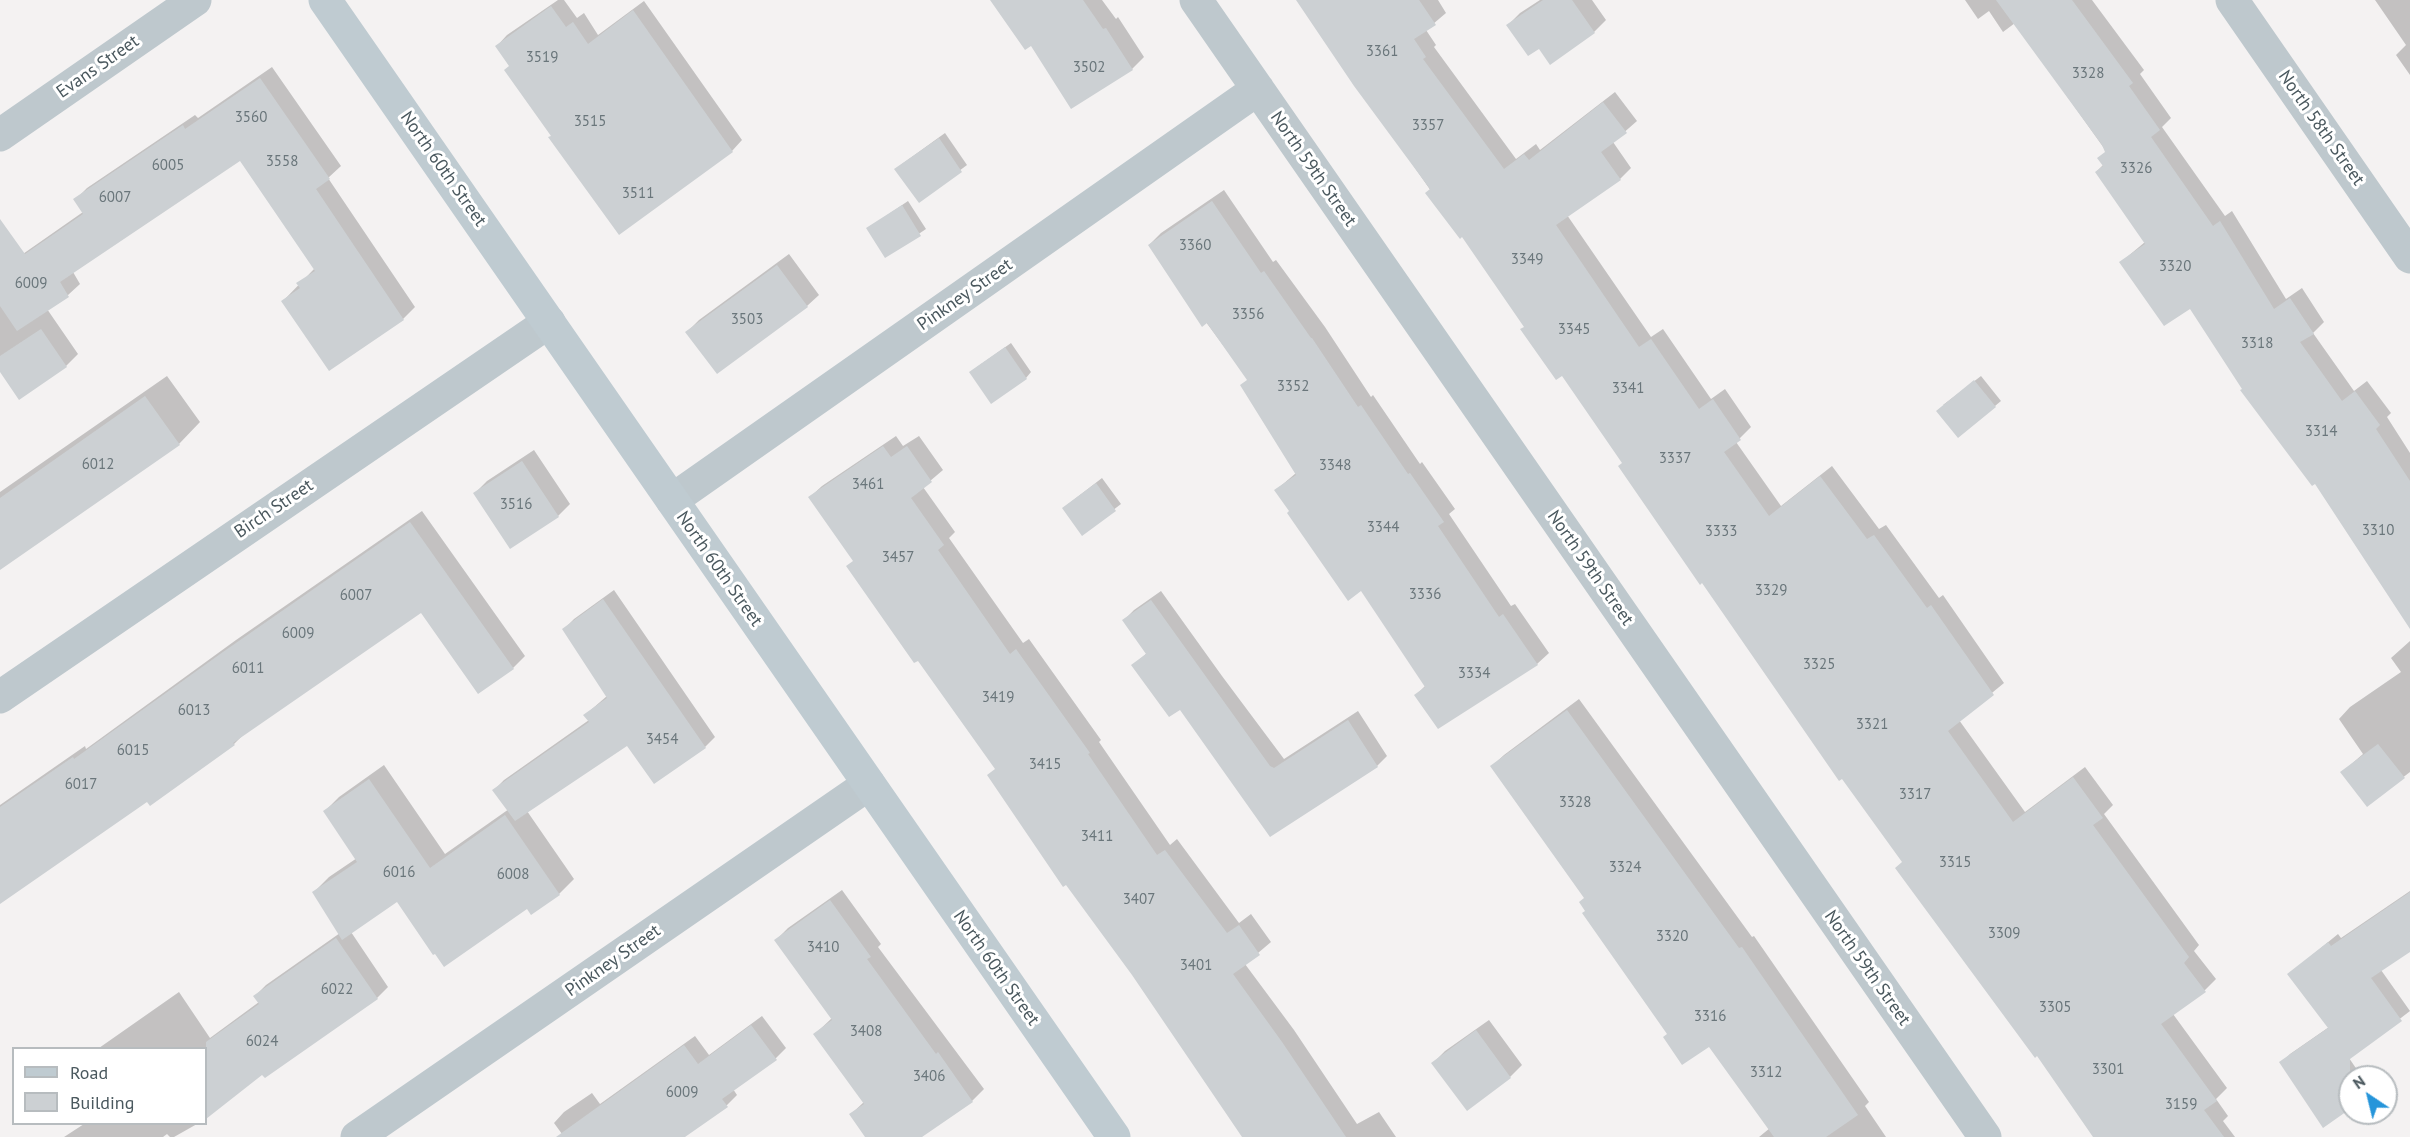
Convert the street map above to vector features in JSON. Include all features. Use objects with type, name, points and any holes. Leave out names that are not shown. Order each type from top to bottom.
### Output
[{"type":"main road","name":"North 60th Street","points":[[325,0],[1114,1137]]},
{"type":"street","name":"Evans Street","points":[[0,135],[195,0]]},
{"type":"street","name":"North 59th Street","points":[[1196,0],[1985,1137]]},
{"type":"street","name":"North 58th Street","points":[[2232,0],[2410,257]]},
{"type":"street","name":"Pinkney Street","points":[[672,500],[1258,89]]},
{"type":"street","name":"Birch Street","points":[[0,697],[549,322]]},
{"type":"street","name":"Pinkney Street","points":[[357,1137],[869,784]]},
{"type":"building","points":[[990,0],[1083,0],[1103,29],[1106,28],[1133,70],[1071,109],[1031,46],[1025,50]]},
{"type":"building","points":[[1296,0],[1419,0],[1436,25],[1414,39],[1426,57],[1423,59],[1504,169],[1524,154],[1529,160],[1603,102],[1627,133],[1601,152],[1621,180],[1556,225],[1639,347],[1651,339],[1699,409],[1713,399],[1741,440],[1724,452],[1769,516],[1820,476],[1867,539],[1874,535],[1927,608],[1931,605],[1994,695],[1948,731],[2013,822],[2073,777],[2103,818],[2093,825],[2189,957],[2184,963],[2206,992],[2161,1024],[2217,1101],[2204,1110],[2224,1137],[2093,1137],[2037,1056],[2035,1058],[1895,868],[1902,862],[1842,779],[1839,781],[1702,583],[1700,585],[1618,466],[1622,463],[1562,376],[1556,380],[1520,329],[1524,327],[1462,237],[1460,239],[1425,193],[1430,189],[1354,86]]},
{"type":"building","points":[[1543,0],[1572,0],[1595,33],[1550,65],[1539,49],[1528,56],[1506,25]]},
{"type":"building","points":[[1996,0],[2072,0],[2133,83],[2129,86],[2160,130],[2151,137],[2213,226],[2220,221],[2274,309],[2290,298],[2314,334],[2300,342],[2342,401],[2355,391],[2380,425],[2376,429],[2410,481],[2410,629],[2315,484],[2312,486],[2240,390],[2242,389],[2190,309],[2164,326],[2119,262],[2145,244],[2095,172],[2103,166],[2097,158],[2105,152],[2102,145]]},
{"type":"building","points":[[551,6],[566,27],[573,22],[588,44],[633,10],[733,152],[619,235],[548,137],[551,136],[504,70],[509,66],[495,46]]},
{"type":"building","points":[[260,78],[330,179],[316,189],[404,320],[329,371],[281,301],[300,288],[296,283],[315,271],[240,161],[60,282],[69,297],[17,331],[0,306],[0,219],[25,254],[83,214],[73,199],[183,125],[185,129]]},
{"type":"building","points":[[939,138],[962,172],[919,203],[894,169]]},
{"type":"building","points":[[1212,201],[1261,273],[1264,271],[1312,338],[1358,407],[1361,405],[1408,474],[1410,473],[1444,522],[1438,526],[1499,617],[1503,614],[1538,665],[1438,729],[1414,695],[1425,687],[1361,591],[1348,601],[1287,513],[1289,511],[1274,490],[1296,475],[1240,385],[1247,380],[1207,323],[1202,327],[1148,245]]},
{"type":"building","points":[[902,205],[921,236],[885,258],[866,228]]},
{"type":"building","points":[[777,265],[808,307],[717,374],[685,332]]},
{"type":"building","points":[[41,329],[67,367],[19,400],[0,372],[0,356]]},
{"type":"building","points":[[1005,347],[1027,379],[991,404],[969,372]]},
{"type":"building","points":[[1974,380],[1996,407],[1958,438],[1936,411]]},
{"type":"building","points":[[145,396],[180,445],[0,570],[0,498]]},
{"type":"building","points":[[883,446],[891,457],[907,446],[932,482],[911,498],[944,545],[938,550],[1010,654],[1016,649],[1090,753],[1088,754],[1157,855],[1165,850],[1227,933],[1239,925],[1260,955],[1233,974],[1346,1137],[1242,1137],[1132,975],[1066,885],[1063,887],[987,775],[995,769],[918,661],[914,663],[846,566],[853,561],[808,497]]},
{"type":"building","points":[[522,461],[559,517],[510,549],[473,493]]},
{"type":"building","points":[[1096,483],[1116,511],[1082,536],[1062,508]]},
{"type":"building","points":[[410,522],[514,669],[478,694],[421,613],[233,743],[235,745],[150,806],[147,802],[0,904],[0,807],[73,757],[74,759]]},
{"type":"building","points":[[603,599],[706,748],[654,784],[627,746],[515,821],[492,790],[589,722],[583,715],[607,698],[562,629]]},
{"type":"building","points":[[1151,600],[1270,766],[1274,768],[1348,720],[1378,767],[1270,837],[1180,710],[1169,717],[1131,665],[1146,654],[1122,620]]},
{"type":"building","points":[[1567,710],[1739,948],[1742,947],[1858,1115],[1826,1137],[1774,1137],[1709,1047],[1682,1065],[1663,1037],[1667,1034],[1582,913],[1585,911],[1579,902],[1584,898],[1490,766]]},
{"type":"building","points":[[2378,744],[2405,778],[2367,807],[2340,772]]},
{"type":"building","points":[[369,779],[430,868],[505,815],[560,895],[531,915],[527,909],[444,967],[435,954],[433,955],[397,902],[342,940],[312,892],[357,862],[323,811]]},
{"type":"building","points":[[2410,892],[2410,952],[2371,978],[2402,1021],[2350,1059],[2350,1065],[2338,1065],[2338,1117],[2323,1128],[2279,1062],[2328,1028],[2287,974],[2328,942],[2331,946]]},
{"type":"building","points":[[830,900],[871,957],[867,959],[973,1102],[922,1137],[865,1137],[849,1114],[864,1104],[813,1034],[832,1020],[774,940]]},
{"type":"building","points":[[336,938],[378,999],[265,1078],[262,1075],[207,1118],[206,1042],[259,1004],[253,996]]},
{"type":"building","points":[[751,1025],[777,1060],[722,1099],[728,1107],[685,1137],[556,1137],[684,1045],[698,1064]]},
{"type":"building","points":[[1476,1030],[1511,1078],[1467,1111],[1431,1063]]}]
